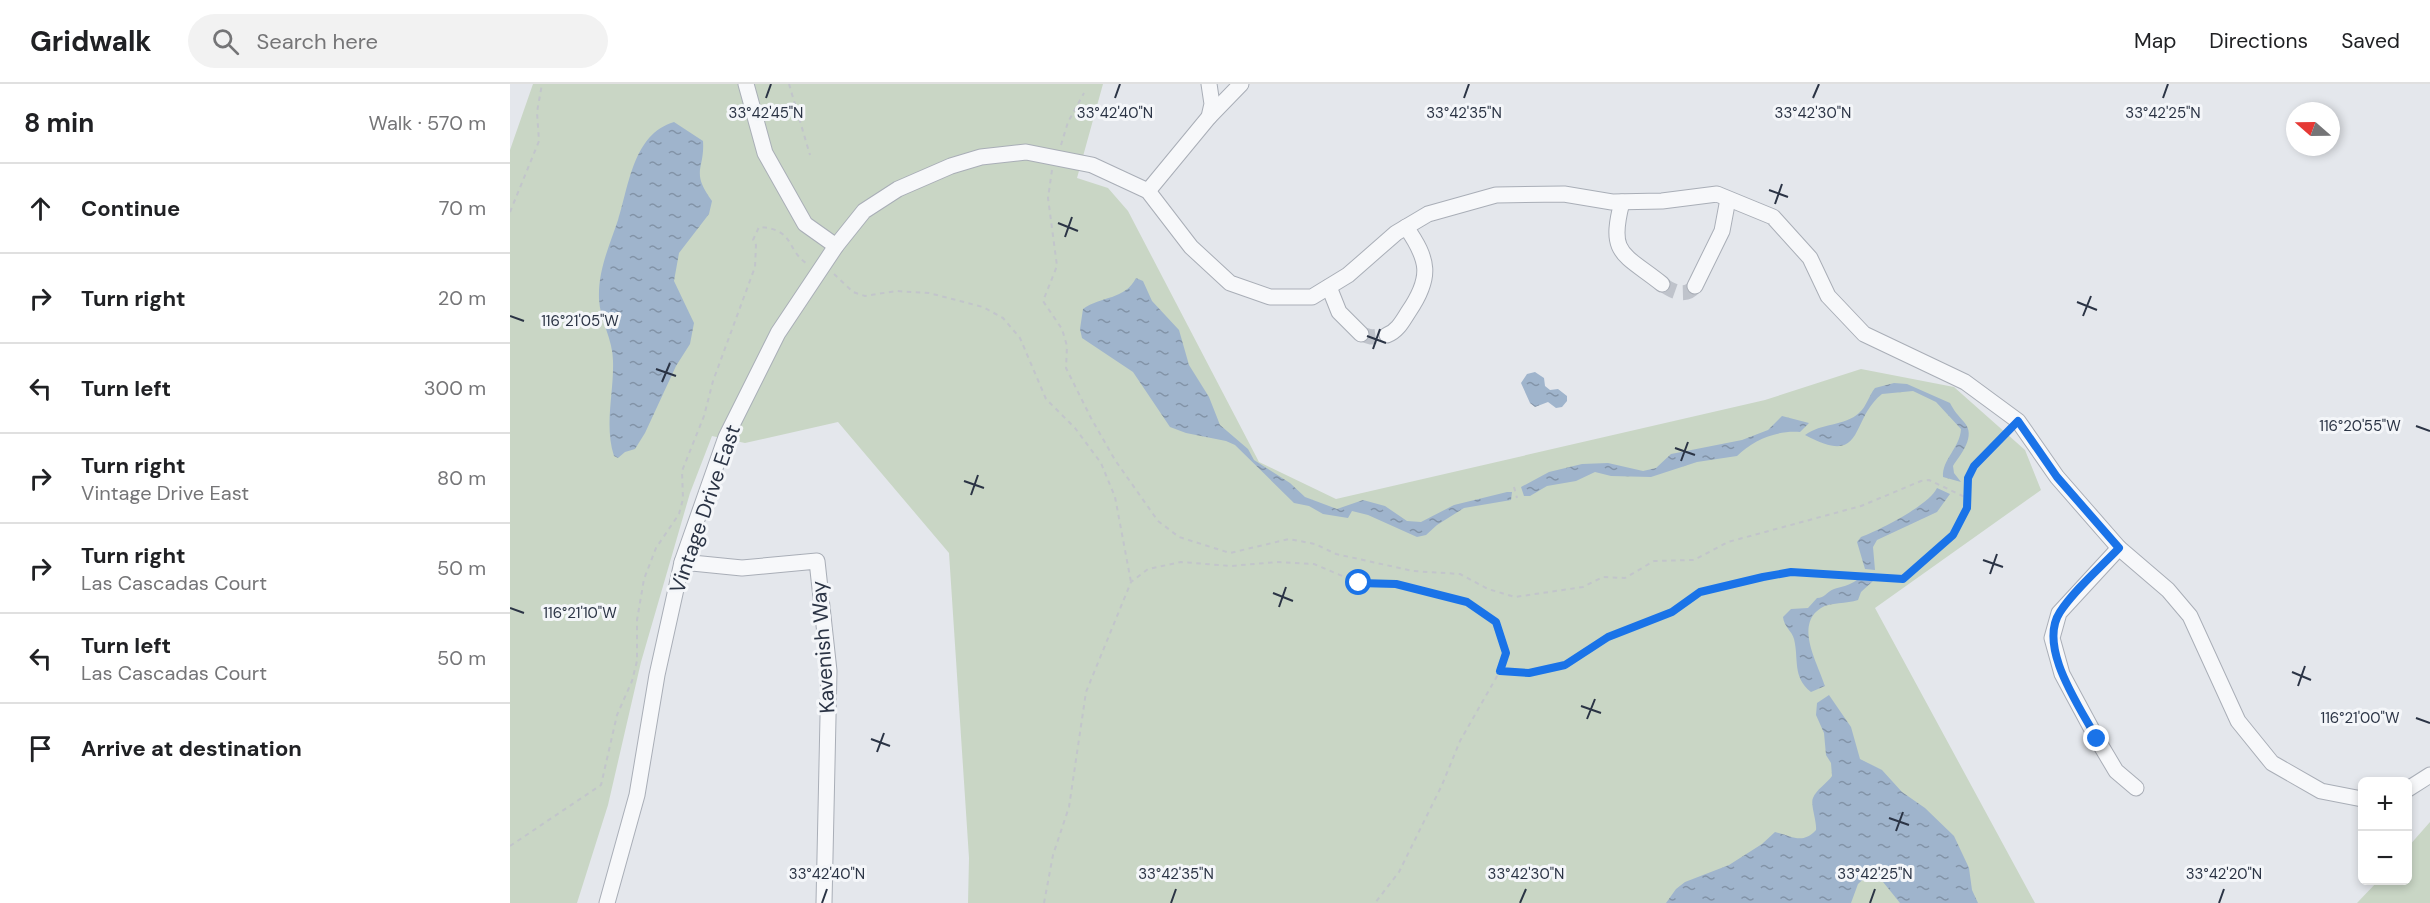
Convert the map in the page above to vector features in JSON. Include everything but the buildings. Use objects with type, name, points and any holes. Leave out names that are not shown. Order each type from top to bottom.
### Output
[{"type":"street","points":[[746,84],[765,153],[805,224],[836,246]]},
{"type":"street","points":[[1209,84],[1212,104],[1209,117]]},
{"type":"street","points":[[1148,191],[1209,117],[1241,84]]},
{"type":"street","name":"Vintage Drive East","points":[[607,903],[637,795],[657,675],[682,562],[726,437],[778,333],[836,246],[864,211],[898,189],[951,166],[981,157],[1026,152],[1092,165],[1148,191],[1191,247],[1230,283],[1270,297],[1312,297],[1348,276],[1406,227],[1428,214],[1496,195],[1563,194],[1622,202],[1662,201],[1717,194],[1773,217],[1810,258],[1828,296],[1864,334],[1965,382],[2018,421],[2057,477],[2119,548],[2168,590],[2190,616],[2238,721],[2272,763],[2321,791],[2358,798]]},
{"type":"street","points":[[1695,286],[1722,231],[1728,199]]},
{"type":"street","points":[[1622,202],[1615,231],[1618,247],[1662,284]]},
{"type":"street","points":[[1387,335],[1399,326],[1413,306],[1426,278],[1423,255],[1406,227]]},
{"type":"street","points":[[1329,287],[1339,312],[1361,334]]},
{"type":"street","points":[[2119,548],[2059,613],[2052,638],[2062,674],[2097,739],[2116,771],[2136,788]]},
{"type":"street","name":"Kavenish Way","points":[[682,562],[742,568],[817,561],[829,671],[824,903]]},
{"type":"street","points":[[2412,787],[2430,776]]},
{"type":"path","points":[[510,212],[539,141],[537,112],[542,84]]},
{"type":"path","points":[[789,84],[810,155]]},
{"type":"path","points":[[1084,93],[1068,122],[1052,171],[1048,198],[1057,266],[1043,301],[1062,329],[1067,346],[1066,369],[1110,452],[1158,521],[1179,537],[1230,553],[1289,539],[1315,544],[1336,554],[1413,572],[1460,574],[1488,589],[1515,597],[1583,587],[1603,577],[1625,578],[1654,561],[1694,560],[1728,542],[1861,506],[1921,480],[1932,482],[1969,499]]},
{"type":"path","points":[[510,846],[601,785],[617,715],[632,681],[637,661],[638,620],[644,579],[656,548],[679,514],[683,499],[682,471],[704,416],[713,381],[755,267],[754,233],[759,227],[769,228],[786,236],[803,262],[835,274],[853,292],[865,296],[896,291],[930,293],[984,307],[1003,318],[1020,338],[1046,399],[1075,428],[1101,463],[1115,497],[1131,582]]},
{"type":"path","points":[[1500,671],[1529,673],[1565,665],[1608,637],[1672,612],[1700,592],[1791,572],[1903,579],[1953,535],[1969,499],[1968,478],[1974,466],[2018,421]]},
{"type":"path","points":[[1514,487],[1517,498]]},
{"type":"path","points":[[1044,903],[1053,855],[1069,807],[1086,692],[1131,582],[1148,569],[1181,562],[1231,566],[1277,562],[1314,564],[1359,583],[1396,584],[1467,602],[1496,622],[1506,653],[1500,671],[1460,741],[1442,785],[1398,872],[1375,903]]},
{"type":"green space","points":[[533,84],[1103,84],[1077,178],[1108,188],[1128,211],[1259,462],[1336,499],[1765,400],[1861,369],[1954,387],[2025,450],[2041,490],[1875,608],[2035,903],[968,903],[969,858],[949,553],[838,422],[745,443],[712,436],[690,493],[641,662],[608,805],[577,903],[510,903],[510,150]]},
{"type":"green space","points":[[2430,822],[2430,903],[2357,903],[2374,885],[2412,885],[2412,842]]},
{"type":"water","points":[[674,122],[703,141],[700,176],[705,191],[712,201],[709,214],[679,253],[674,281],[694,323],[690,344],[676,366],[645,433],[635,449],[625,452],[618,458],[614,456],[611,444],[613,361],[611,345],[600,307],[600,278],[630,177],[641,149],[660,128]]},
{"type":"water","points":[[1136,278],[1143,281],[1152,301],[1179,330],[1189,365],[1209,397],[1220,425],[1248,449],[1254,460],[1290,483],[1305,497],[1337,509],[1363,500],[1385,506],[1407,521],[1421,522],[1454,505],[1507,492],[1512,492],[1511,500],[1464,508],[1426,535],[1417,537],[1368,515],[1352,511],[1348,518],[1323,514],[1309,506],[1294,503],[1235,445],[1170,427],[1133,372],[1082,338],[1080,329],[1083,309],[1126,290]]},
{"type":"water","points":[[1535,372],[1544,378],[1545,386],[1550,390],[1558,389],[1567,396],[1567,401],[1562,407],[1556,408],[1548,402],[1535,407],[1530,403],[1521,383],[1527,374]]},
{"type":"water","points":[[1894,383],[1907,384],[1950,403],[1968,427],[1966,445],[1953,466],[1954,473],[1961,482],[1943,477],[1943,471],[1958,442],[1961,429],[1936,402],[1913,391],[1882,394],[1872,405],[1854,437],[1847,443],[1838,446],[1824,444],[1805,435],[1818,428],[1840,423],[1853,417],[1864,407],[1875,388]]},
{"type":"water","points":[[1782,416],[1809,423],[1800,432],[1774,434],[1766,437],[1737,456],[1697,462],[1651,477],[1611,476],[1595,472],[1576,481],[1547,486],[1530,496],[1524,496],[1521,487],[1549,472],[1582,464],[1608,463],[1643,471],[1656,468],[1671,454],[1742,440],[1768,430]]},
{"type":"water","points":[[1937,488],[1950,494],[1937,512],[1877,540],[1873,547],[1875,570],[1865,569],[1857,542],[1861,537],[1880,529],[1914,509]]},
{"type":"water","points":[[1857,580],[1873,581],[1861,592],[1858,600],[1825,606],[1813,615],[1809,624],[1810,645],[1825,686],[1811,692],[1801,680],[1794,639],[1783,617],[1791,609],[1808,608],[1817,598]]},
{"type":"water","points":[[1829,695],[1851,727],[1860,759],[1882,770],[1902,792],[1925,808],[1954,836],[1969,868],[1972,890],[1978,903],[1900,903],[1879,877],[1869,874],[1858,884],[1851,903],[1666,903],[1676,889],[1685,882],[1729,865],[1762,844],[1775,832],[1801,838],[1811,835],[1816,830],[1813,798],[1832,776],[1831,763],[1826,755],[1824,733],[1816,715],[1817,703]]},
{"type":"tunnel","points":[[1662,284],[1684,293],[1695,286]]},
{"type":"tunnel","points":[[1361,334],[1371,337],[1387,335]]},
{"type":"route","points":[[1359,583],[1396,584],[1467,602],[1496,622],[1498,636],[1506,653],[1500,671],[1529,673],[1565,665],[1608,637],[1672,612],[1700,592],[1791,572],[1903,579],[1953,535],[1967,508],[1968,478],[1974,466],[2018,421],[2057,477],[2119,548],[2059,613],[2052,638],[2062,674],[2097,739]]}]
